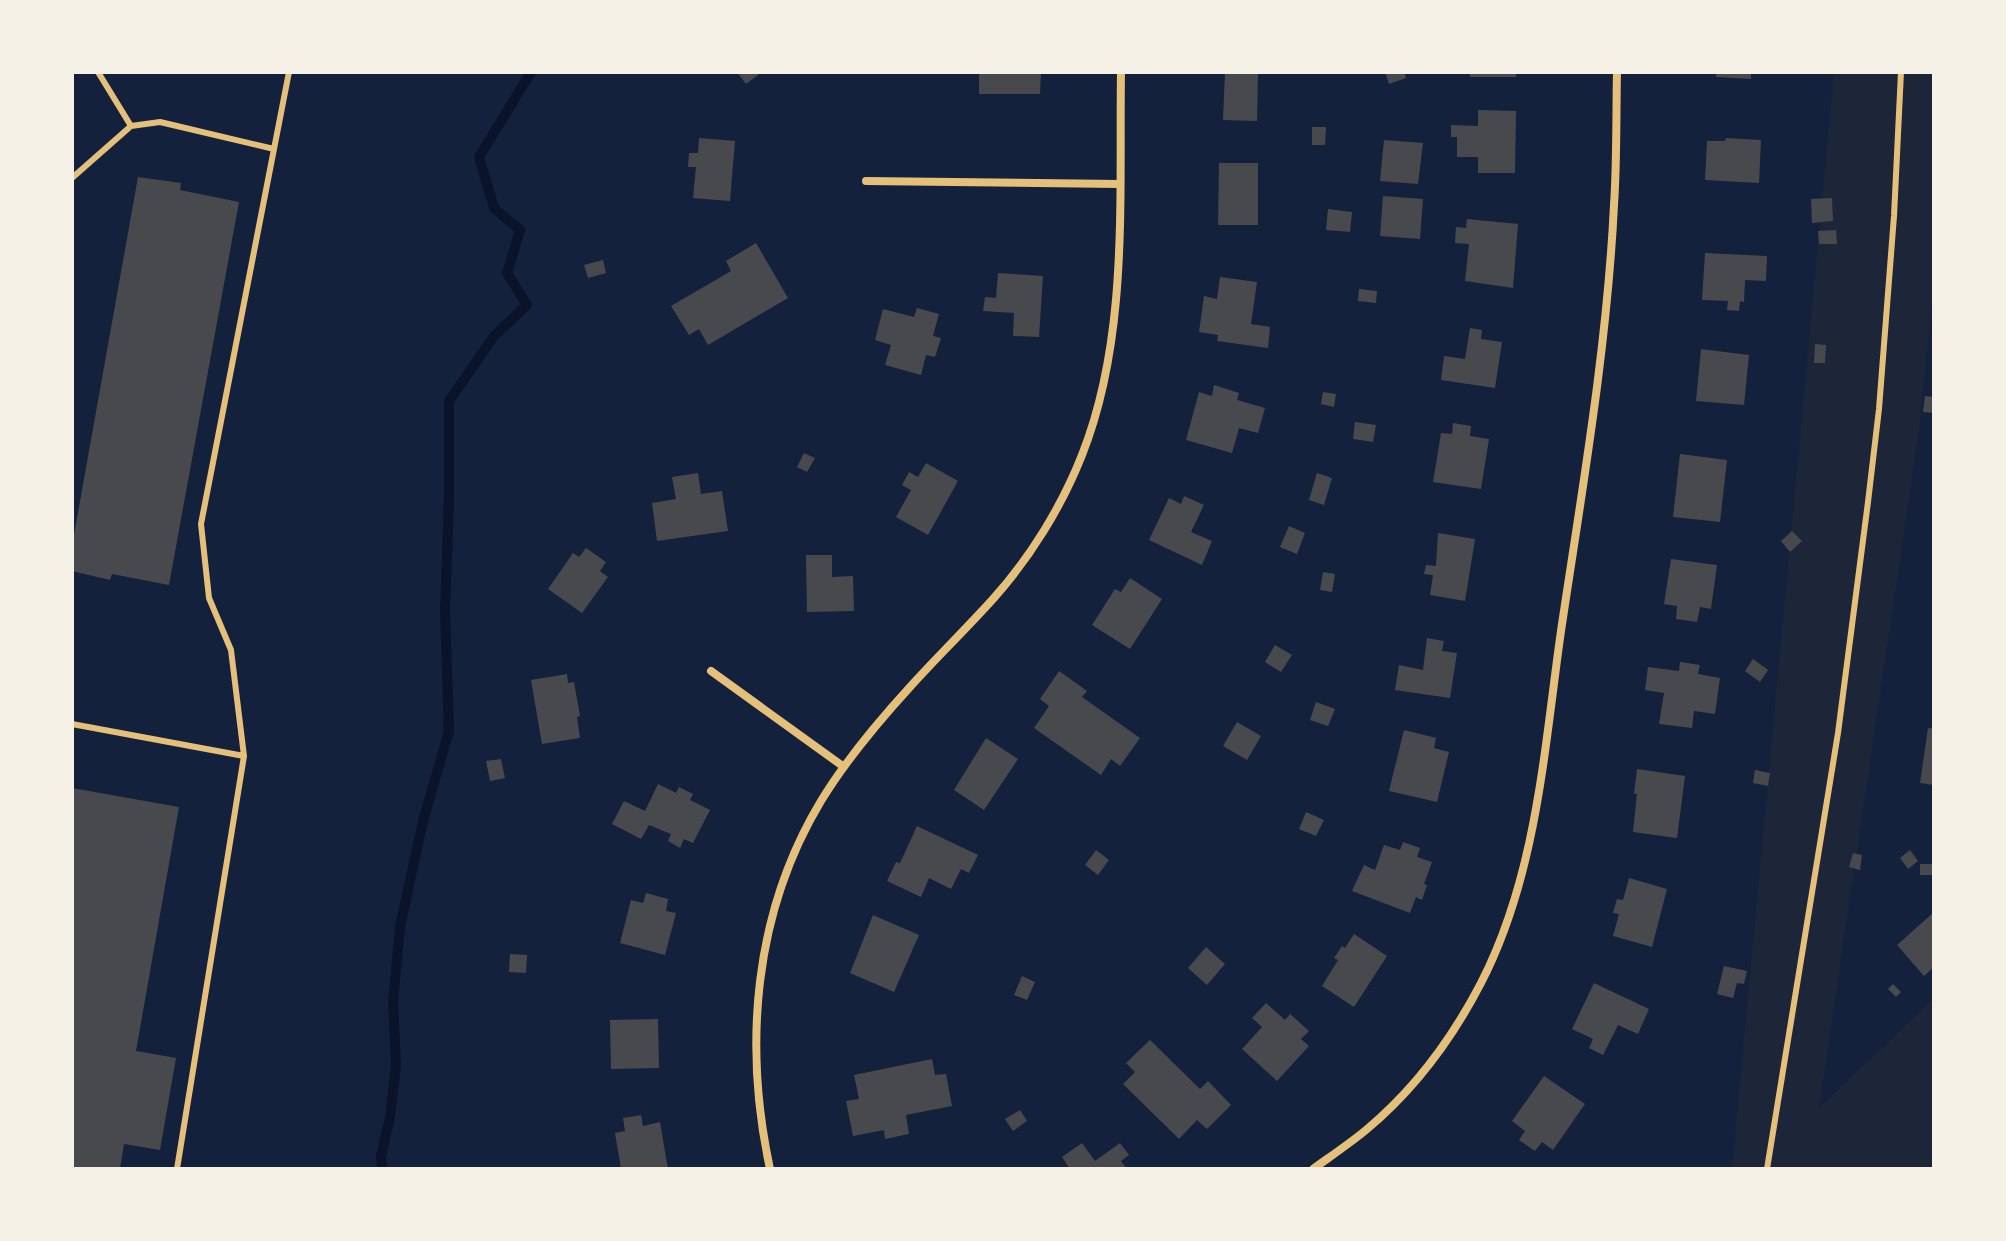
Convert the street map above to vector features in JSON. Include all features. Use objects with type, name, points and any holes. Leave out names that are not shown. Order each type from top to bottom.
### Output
[{"type":"street","points":[[770,1169],[760,1122],[754,1054],[757,992],[772,916],[793,856],[820,802],[844,767],[910,686],[1013,574],[1051,517],[1082,456],[1102,393],[1115,319],[1121,72]]},
{"type":"street","points":[[1313,1169],[1366,1130],[1387,1110],[1425,1070],[1450,1034],[1481,983],[1509,919],[1531,840],[1600,360],[1614,205],[1617,72]]},
{"type":"street","points":[[866,181],[1119,184]]},
{"type":"street","points":[[711,671],[844,767]]},
{"type":"lane","points":[[98,72],[131,126]]},
{"type":"lane","points":[[177,1169],[244,756],[231,650],[209,598],[201,524],[289,72]]},
{"type":"lane","points":[[1767,1169],[1838,733],[1870,486],[1894,216],[1901,72]]},
{"type":"lane","points":[[72,178],[131,126],[160,122],[274,149]]},
{"type":"lane","points":[[72,724],[244,756]]},
{"type":"shaded area","points":[[1834,72],[1934,72],[1934,285],[1919,430],[1819,1108],[1934,998],[1934,1169],[1732,1169]]},
{"type":"building","points":[[737,72],[762,72],[746,84]]},
{"type":"building","points":[[979,72],[1041,72],[1040,94],[979,94]]},
{"type":"building","points":[[1225,72],[1258,72],[1257,121],[1223,120]]},
{"type":"building","points":[[1385,72],[1404,72],[1406,78],[1389,84]]},
{"type":"building","points":[[1470,72],[1516,72],[1516,77],[1470,77]]},
{"type":"building","points":[[1716,72],[1751,72],[1751,79],[1716,77]]},
{"type":"building","points":[[1478,110],[1516,111],[1515,173],[1478,173],[1478,157],[1457,157],[1457,137],[1451,137],[1451,125],[1478,126]]},
{"type":"building","points":[[1312,127],[1326,127],[1325,145],[1312,145]]},
{"type":"building","points":[[699,138],[735,141],[730,201],[693,198],[696,167],[688,167],[689,153],[698,153]]},
{"type":"building","points":[[1726,138],[1761,140],[1759,183],[1705,180],[1707,141],[1725,141]]},
{"type":"building","points":[[1384,140],[1423,143],[1418,184],[1380,181]]},
{"type":"building","points":[[1219,163],[1258,163],[1258,225],[1218,225]]},
{"type":"building","points":[[138,177],[181,183],[180,190],[239,202],[169,585],[112,574],[110,580],[72,571],[72,546]]},
{"type":"building","points":[[1383,196],[1423,199],[1420,239],[1380,236]]},
{"type":"building","points":[[1832,198],[1833,221],[1812,223],[1811,199]]},
{"type":"building","points":[[1328,209],[1352,212],[1350,232],[1326,230]]},
{"type":"building","points":[[1467,219],[1518,224],[1513,288],[1465,281],[1469,244],[1455,243],[1456,227],[1466,228]]},
{"type":"building","points":[[1836,230],[1837,244],[1819,244],[1818,231]]},
{"type":"building","points":[[756,243],[788,298],[708,345],[699,329],[689,335],[671,306],[731,271],[726,261]]},
{"type":"building","points":[[1705,253],[1767,256],[1766,281],[1745,280],[1744,302],[1740,301],[1739,311],[1727,310],[1728,301],[1702,300]]},
{"type":"building","points":[[603,260],[606,273],[588,278],[584,265]]},
{"type":"building","points":[[998,273],[1043,276],[1039,337],[1013,336],[1014,313],[983,311],[985,297],[996,298]]},
{"type":"building","points":[[1220,277],[1257,282],[1251,324],[1270,327],[1268,348],[1217,341],[1218,335],[1199,332],[1204,296],[1217,299]]},
{"type":"building","points":[[1359,289],[1377,291],[1376,303],[1358,301]]},
{"type":"building","points":[[917,308],[939,314],[933,336],[941,338],[935,357],[926,355],[921,375],[885,365],[891,345],[875,340],[883,309],[914,317]]},
{"type":"building","points":[[1470,328],[1482,330],[1481,339],[1502,342],[1495,388],[1441,380],[1444,356],[1465,359]]},
{"type":"building","points":[[1815,344],[1826,345],[1825,363],[1814,363]]},
{"type":"building","points":[[1701,349],[1749,355],[1744,405],[1696,401]]},
{"type":"building","points":[[1214,385],[1239,393],[1237,400],[1265,408],[1258,433],[1239,428],[1232,453],[1186,440],[1199,392],[1212,396]]},
{"type":"building","points":[[1323,392],[1336,394],[1334,407],[1321,404]]},
{"type":"building","points":[[1925,396],[1934,397],[1934,413],[1923,412]]},
{"type":"building","points":[[1355,422],[1376,425],[1373,442],[1353,439]]},
{"type":"building","points":[[1453,423],[1471,426],[1470,436],[1489,439],[1481,489],[1433,482],[1441,433],[1452,434]]},
{"type":"building","points":[[804,453],[815,458],[807,472],[797,467]]},
{"type":"building","points":[[1680,454],[1727,460],[1720,522],[1673,517]]},
{"type":"building","points":[[926,463],[958,481],[928,535],[896,517],[911,490],[902,485],[909,472],[918,477]]},
{"type":"building","points":[[698,473],[701,494],[722,491],[728,531],[657,541],[652,503],[676,499],[672,477]]},
{"type":"building","points":[[1317,473],[1332,478],[1324,505],[1309,500]]},
{"type":"building","points":[[1184,496],[1204,505],[1191,532],[1212,541],[1202,565],[1149,540],[1169,498],[1181,504]]},
{"type":"building","points":[[1289,526],[1305,533],[1297,554],[1280,547]]},
{"type":"building","points":[[1792,531],[1802,541],[1790,552],[1781,541]]},
{"type":"building","points":[[1438,533],[1475,539],[1465,601],[1430,595],[1433,575],[1424,574],[1426,565],[1436,566]]},
{"type":"building","points":[[586,548],[606,562],[600,571],[608,577],[582,613],[548,589],[573,553],[579,557]]},
{"type":"building","points":[[806,555],[832,555],[832,577],[853,576],[854,611],[807,612]]},
{"type":"building","points":[[1671,559],[1717,565],[1711,609],[1700,607],[1697,622],[1676,619],[1677,606],[1664,604]]},
{"type":"building","points":[[1323,572],[1335,574],[1332,592],[1320,590]]},
{"type":"building","points":[[1130,578],[1162,599],[1130,649],[1092,625],[1115,589],[1121,592]]},
{"type":"building","points":[[1427,638],[1444,641],[1442,651],[1457,653],[1450,698],[1395,690],[1399,665],[1423,670]]},
{"type":"building","points":[[1275,645],[1292,655],[1281,672],[1265,662]]},
{"type":"building","points":[[1753,659],[1768,670],[1760,682],[1745,671]]},
{"type":"building","points":[[1680,662],[1700,665],[1698,674],[1720,678],[1715,714],[1694,711],[1692,728],[1659,724],[1664,693],[1645,690],[1648,667],[1679,671]]},
{"type":"building","points":[[1059,671],[1087,691],[1082,697],[1140,738],[1120,766],[1111,759],[1101,775],[1034,728],[1049,706],[1040,699]]},
{"type":"building","points":[[567,674],[568,683],[574,682],[580,738],[542,744],[531,680]]},
{"type":"building","points":[[1316,702],[1335,709],[1328,726],[1310,720]]},
{"type":"building","points":[[1237,722],[1261,736],[1247,760],[1223,746]]},
{"type":"building","points":[[1928,728],[1934,729],[1934,785],[1920,783]]},
{"type":"building","points":[[1404,730],[1436,738],[1434,748],[1449,752],[1437,802],[1389,791]]},
{"type":"building","points":[[986,738],[1018,759],[984,810],[954,790]]},
{"type":"building","points":[[501,759],[505,778],[490,781],[486,761]]},
{"type":"building","points":[[1637,769],[1685,776],[1677,838],[1633,832]]},
{"type":"building","points":[[1755,770],[1770,773],[1768,786],[1753,783]]},
{"type":"building","points":[[658,784],[676,793],[679,787],[693,794],[690,800],[710,810],[693,843],[684,839],[680,848],[668,841],[671,834],[649,825],[641,839],[612,824],[624,801],[645,811]]},
{"type":"building","points":[[72,788],[179,807],[136,1051],[176,1058],[160,1150],[124,1144],[120,1169],[72,1169]]},
{"type":"building","points":[[1306,812],[1324,820],[1316,836],[1299,829]]},
{"type":"building","points":[[917,826],[978,855],[969,873],[961,869],[951,889],[929,878],[921,897],[887,881],[896,862],[900,863]]},
{"type":"building","points":[[1403,842],[1420,848],[1417,857],[1432,862],[1422,900],[1416,897],[1410,913],[1352,891],[1364,865],[1375,870],[1384,845],[1400,850]]},
{"type":"building","points":[[1096,850],[1109,860],[1098,875],[1085,865]]},
{"type":"building","points":[[1910,850],[1918,861],[1908,869],[1900,858]]},
{"type":"building","points":[[1853,853],[1862,855],[1860,870],[1849,867]]},
{"type":"building","points":[[1920,864],[1934,864],[1934,875],[1920,875]]},
{"type":"building","points":[[1629,878],[1667,889],[1652,947],[1613,936],[1619,914],[1613,913],[1617,899],[1623,900]]},
{"type":"building","points":[[646,893],[668,899],[666,911],[676,913],[665,955],[620,943],[631,900],[643,903]]},
{"type":"building","points":[[1934,912],[1934,967],[1924,976],[1897,945]]},
{"type":"building","points":[[873,915],[919,935],[894,992],[850,973]]},
{"type":"building","points":[[1354,934],[1387,956],[1354,1007],[1322,986],[1338,960],[1334,958]]},
{"type":"building","points":[[1206,947],[1225,964],[1207,985],[1188,968]]},
{"type":"building","points":[[510,954],[527,955],[526,973],[509,972]]},
{"type":"building","points":[[1724,966],[1747,971],[1744,984],[1737,983],[1733,998],[1717,994]]},
{"type":"building","points":[[1022,976],[1035,982],[1027,1000],[1014,995]]},
{"type":"building","points":[[1594,983],[1649,1009],[1638,1034],[1618,1025],[1603,1055],[1589,1048],[1593,1039],[1572,1029]]},
{"type":"building","points":[[1893,984],[1901,992],[1896,997],[1888,989]]},
{"type":"building","points":[[1266,1003],[1285,1020],[1290,1014],[1309,1031],[1301,1039],[1309,1046],[1277,1081],[1242,1049],[1262,1027],[1252,1018]]},
{"type":"building","points":[[658,1019],[659,1068],[611,1069],[610,1020]]},
{"type":"building","points":[[1150,1040],[1200,1089],[1208,1081],[1231,1105],[1207,1129],[1197,1120],[1179,1139],[1123,1084],[1135,1072],[1126,1063]]},
{"type":"building","points":[[932,1059],[935,1075],[946,1074],[952,1106],[906,1115],[909,1134],[885,1139],[884,1130],[853,1136],[846,1101],[859,1099],[854,1075]]},
{"type":"building","points":[[1544,1076],[1585,1104],[1553,1150],[1542,1142],[1535,1151],[1519,1140],[1525,1131],[1512,1121]]},
{"type":"building","points":[[1020,1110],[1027,1121],[1013,1131],[1005,1119]]},
{"type":"building","points":[[641,1115],[643,1126],[660,1122],[668,1169],[621,1169],[615,1133],[625,1131],[623,1118]]},
{"type":"building","points":[[1082,1143],[1095,1161],[1120,1143],[1129,1155],[1121,1161],[1127,1169],[1070,1169],[1062,1157]]},
{"type":"waterway","points":[[382,1169],[381,1156],[390,1117],[396,1065],[393,1001],[400,927],[423,821],[449,731],[445,611],[449,401],[494,336],[527,305],[507,273],[520,230],[494,208],[479,157],[531,72]]}]
